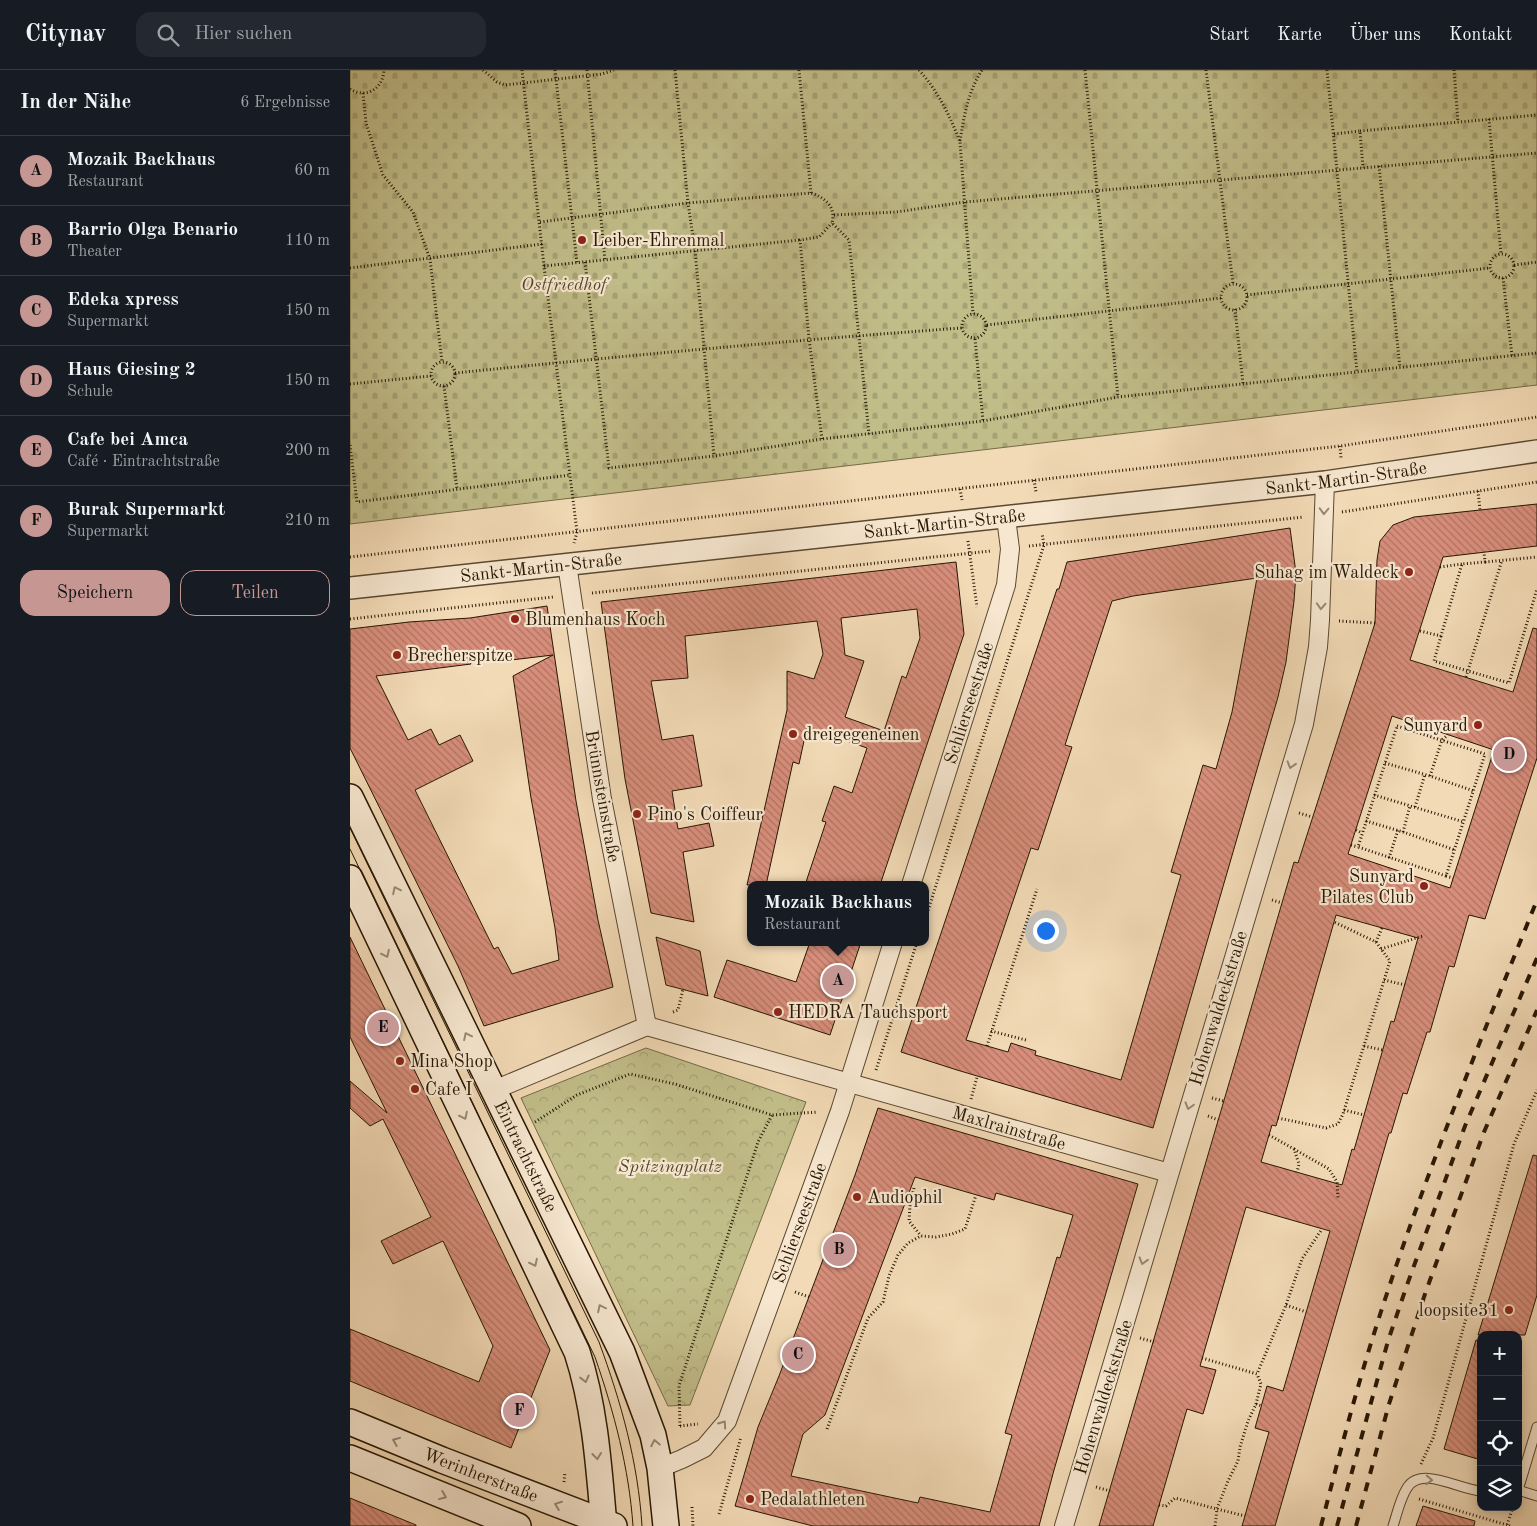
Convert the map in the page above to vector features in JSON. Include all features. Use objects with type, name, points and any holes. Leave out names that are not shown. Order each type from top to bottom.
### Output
[{"type":"main road","name":"Eintrachtstraße","points":[[350,797],[622,1352],[653,1435],[660,1468],[666,1526]]},
{"type":"main road","points":[[350,878],[577,1352],[586,1379],[607,1525]]},
{"type":"main road","name":"Werinherstraße","points":[[350,1422],[607,1525]]},
{"type":"main road","name":"Werinherstraße","points":[[350,1458],[518,1526]]},
{"type":"street","name":"Sankt-Martin-Straße","points":[[350,588],[1325,482],[1537,451]]},
{"type":"street","name":"Hohenwaldeckstraße","points":[[1064,1526],[1304,724],[1318,647],[1323,576],[1325,482]]},
{"type":"street","name":"Schlierseestraße","points":[[913,881],[1006,585],[1010,549],[1006,518]]},
{"type":"street","name":"Brünnsteinstraße","points":[[568,564],[602,798],[648,1026]]},
{"type":"street","name":"Schlierseestraße","points":[[660,1468],[704,1448],[727,1421],[840,1110],[892,946]]},
{"type":"street","points":[[494,1090],[648,1026],[849,1083]]},
{"type":"street","name":"Maxlrainstraße","points":[[849,1083],[1169,1173]]},
{"type":"lane","points":[[1522,1477],[1537,1427]]},
{"type":"lane","points":[[1393,1526],[1406,1489],[1413,1481],[1428,1478],[1477,1490]]},
{"type":"lane","points":[[1522,1491],[1537,1496]]},
{"type":"path","points":[[350,89],[358,93],[373,91],[380,84],[384,70]]},
{"type":"path","points":[[483,70],[497,82],[505,85],[588,76],[614,70]]},
{"type":"path","points":[[522,70],[577,532]]},
{"type":"path","points":[[555,70],[577,263]]},
{"type":"path","points":[[587,70],[605,260]]},
{"type":"path","points":[[676,70],[714,456]]},
{"type":"path","points":[[799,70],[811,193]]},
{"type":"path","points":[[919,70],[940,98],[960,142]]},
{"type":"path","points":[[973,314],[960,142],[964,113],[975,81],[982,70]]},
{"type":"path","points":[[1085,70],[1118,397]]},
{"type":"path","points":[[1206,70],[1233,284]]},
{"type":"path","points":[[1327,70],[1357,372]]},
{"type":"path","points":[[1454,70],[1458,122]]},
{"type":"path","points":[[363,93],[366,123],[383,175],[413,212],[430,258],[442,362]]},
{"type":"path","points":[[1334,134],[1537,115]]},
{"type":"path","points":[[1489,119],[1500,254]]},
{"type":"path","points":[[1360,131],[1363,168]]},
{"type":"path","points":[[834,215],[896,212],[965,202],[1537,153]]},
{"type":"path","points":[[1379,166],[1400,368]]},
{"type":"path","points":[[540,222],[688,204],[811,193],[818,195],[832,207],[834,215],[832,223],[819,237],[544,266]]},
{"type":"path","points":[[832,223],[849,240],[869,434]]},
{"type":"path","points":[[800,240],[809,339],[822,439]]},
{"type":"path","points":[[350,268],[542,244]]},
{"type":"path","points":[[1500,254],[1511,258],[1514,265],[1510,275],[1503,278],[1496,277],[1490,268],[1494,257],[1500,254]]},
{"type":"path","points":[[586,262],[610,468],[714,456],[822,439],[983,421],[1118,397],[1537,353]]},
{"type":"path","points":[[1514,265],[1537,262]]},
{"type":"path","points":[[1247,295],[1490,268]]},
{"type":"path","points":[[1503,278],[1512,356]]},
{"type":"path","points":[[1233,284],[1240,286],[1247,295],[1245,303],[1235,309],[1228,308],[1221,298],[1225,287],[1233,284]]},
{"type":"path","points":[[987,325],[1221,298]]},
{"type":"path","points":[[1235,309],[1243,384]]},
{"type":"path","points":[[973,314],[984,318],[987,325],[985,333],[976,339],[968,337],[962,328],[964,320],[973,314]]},
{"type":"path","points":[[455,373],[809,339],[962,328]]},
{"type":"path","points":[[976,339],[983,421]]},
{"type":"path","points":[[442,362],[449,363],[455,373],[451,383],[444,386],[437,385],[430,376],[434,365],[442,362]]},
{"type":"path","points":[[350,384],[430,376]]},
{"type":"path","points":[[444,386],[457,489]]},
{"type":"path","points":[[350,557],[1340,446],[1537,417]]},
{"type":"path","points":[[350,445],[357,502],[570,475]]},
{"type":"path","points":[[350,619],[1324,515],[1537,482]]},
{"type":"path","points":[[960,489],[977,609]]},
{"type":"path","points":[[1478,491],[1480,510]]},
{"type":"path","points":[[929,908],[1044,545]]},
{"type":"path","points":[[1484,552],[1485,562]]},
{"type":"path","points":[[1440,567],[1537,557]]},
{"type":"path","points":[[1466,677],[1502,560]]},
{"type":"path","points":[[1462,564],[1434,661],[1509,683],[1537,589]]},
{"type":"path","points":[[1320,620],[1375,623]]},
{"type":"path","points":[[1420,631],[1441,636]]},
{"type":"path","points":[[1358,847],[1396,726],[1486,754],[1446,876]]},
{"type":"path","points":[[1430,776],[1442,740],[1448,735]]},
{"type":"path","points":[[1385,763],[1425,774],[1474,791]]},
{"type":"path","points":[[1415,807],[1425,774]]},
{"type":"path","points":[[1374,795],[1464,822]]},
{"type":"path","points":[[1403,832],[1410,806]]},
{"type":"path","points":[[1366,821],[1455,850]]},
{"type":"path","points":[[1356,830],[1362,833]]},
{"type":"path","points":[[1389,858],[1398,830]]},
{"type":"path","points":[[1351,845],[1453,878]]},
{"type":"path","points":[[987,1046],[1037,889]]},
{"type":"path","points":[[1278,1118],[1326,1128],[1338,1124],[1390,961],[1376,942],[1334,922]]},
{"type":"path","points":[[1376,942],[1382,928]]},
{"type":"path","points":[[1381,949],[1423,936]]},
{"type":"path","points":[[870,1089],[916,946]]},
{"type":"path","points":[[1384,980],[1405,986]]},
{"type":"path","points":[[991,1031],[1026,1040]]},
{"type":"path","points":[[1364,1046],[1383,1050]]},
{"type":"path","points":[[514,1131],[526,1127],[577,1095],[630,1074],[675,1084],[772,1115],[840,1110]]},
{"type":"path","points":[[1413,1481],[1433,1438],[1514,1144],[1537,1090]]},
{"type":"path","points":[[1344,1110],[1364,1115]]},
{"type":"path","points":[[680,1426],[679,1386],[758,1142],[772,1115]]},
{"type":"path","points":[[1269,1135],[1330,1169],[1337,1182],[1338,1198]]},
{"type":"path","points":[[1294,1149],[1299,1164],[1297,1172]]},
{"type":"path","points":[[914,1188],[909,1221],[921,1236]]},
{"type":"path","points":[[827,1429],[868,1318],[883,1302],[889,1276],[898,1255],[908,1243],[921,1236],[936,1237],[965,1229],[976,1195]]},
{"type":"path","points":[[1215,1526],[1217,1509],[1238,1461],[1248,1421],[1256,1404],[1261,1384],[1257,1374],[1286,1305],[1302,1259],[1322,1229]]},
{"type":"path","points":[[794,1291],[809,1297]]},
{"type":"path","points":[[1286,1305],[1306,1312]]},
{"type":"path","points":[[862,1316],[868,1318]]},
{"type":"path","points":[[1202,1358],[1257,1374]]},
{"type":"path","points":[[1256,1404],[1262,1406]]},
{"type":"path","points":[[653,1435],[670,1431],[680,1426],[727,1421]]},
{"type":"path","points":[[719,1514],[743,1430]]},
{"type":"path","points":[[1159,1504],[1166,1506],[1175,1498],[1245,1516]]},
{"type":"path","points":[[1415,1498],[1508,1526],[1512,1511]]},
{"type":"path","points":[[692,1507],[693,1526]]},
{"type":"green space","name":"Ostfriedhof","points":[[350,70],[1537,70],[1537,385],[350,524]]},
{"type":"green space","name":"Spitzingplatz","points":[[646,1048],[806,1102],[690,1405],[668,1406],[521,1098]]},
{"type":"building","points":[[1537,504],[1537,546],[1443,557],[1410,660],[1513,692],[1533,628],[1537,629],[1537,758],[1485,919],[1469,915],[1454,967],[1449,966],[1430,1032],[1427,1032],[1407,1094],[1403,1093],[1391,1133],[1389,1133],[1275,1526],[1242,1526],[1269,1432],[1255,1428],[1267,1386],[1283,1391],[1330,1231],[1246,1207],[1200,1366],[1216,1370],[1203,1414],[1187,1409],[1153,1526],[1099,1526],[1294,862],[1298,863],[1375,623],[1377,560],[1380,541],[1393,525],[1414,517]],"holes":[[[1392,716],[1494,750],[1450,888],[1348,854]],[[1336,915],[1418,938],[1394,1022],[1391,1021],[1342,1185],[1261,1162],[1272,1125],[1276,1126]]]},
{"type":"building","points":[[1290,528],[1296,573],[1286,662],[1278,697],[1153,1128],[901,1052],[1067,562]],"holes":[[[1257,578],[1232,712],[1216,769],[1203,765],[1171,872],[1181,875],[1121,1080],[1035,1055],[1036,1051],[1011,1043],[1008,1052],[966,1040],[1031,848],[1038,850],[1072,747],[1065,745],[1112,601],[1133,596]]]},
{"type":"building","points":[[956,562],[964,634],[881,881],[806,881],[826,822],[822,821],[834,786],[852,793],[867,748],[807,727],[799,764],[793,762],[767,881],[748,881],[787,710],[787,671],[814,679],[823,654],[817,621],[685,636],[688,678],[651,681],[662,740],[693,735],[702,786],[672,791],[678,829],[709,823],[714,846],[683,852],[694,922],[651,913],[625,779],[601,602]],"holes":[[[917,609],[920,638],[906,678],[902,676],[884,731],[845,717],[864,661],[845,655],[841,618]]]},
{"type":"building","points":[[547,606],[576,801],[598,920],[613,987],[484,1026],[458,966],[350,748],[350,629],[409,622],[470,618]],"holes":[[[509,651],[511,660],[553,655],[513,676],[531,798],[555,928],[559,960],[512,974],[498,947],[494,949],[415,790],[473,761],[460,735],[439,745],[431,729],[408,740],[376,676],[471,664],[467,657]]]},
{"type":"building","points":[[350,937],[550,1350],[511,1448],[350,1381],[350,1329],[479,1382],[493,1346],[443,1241],[393,1264],[381,1241],[431,1217],[383,1119],[370,1126],[350,1108],[350,1081],[387,1113],[350,1037]]},
{"type":"building","points":[[656,937],[700,951],[708,996],[666,985]]},
{"type":"building","points":[[809,946],[860,946],[830,1035],[714,997],[727,960],[796,982]]},
{"type":"building","points":[[878,1108],[1138,1184],[1039,1526],[813,1526],[735,1506],[758,1427],[855,1175]],"holes":[[[915,1177],[994,1200],[996,1193],[1073,1215],[1060,1258],[1057,1257],[1005,1433],[1012,1435],[990,1512],[920,1497],[918,1503],[791,1476],[803,1434],[825,1415]]]},
{"type":"building","name":"loopsite31","points":[[1533,1155],[1537,1156],[1537,1295],[1525,1335],[1522,1335],[1522,1331],[1479,1331]]},
{"type":"building","points":[[1476,1340],[1477,1340],[1477,1459],[1444,1449]]},
{"type":"building","points":[[350,1498],[416,1525],[416,1526],[350,1526]]},
{"type":"building","points":[[1423,1506],[1475,1521],[1474,1526],[1416,1526]]},
{"type":"tram line","points":[[350,828],[599,1342],[627,1432],[637,1479],[642,1526]]},
{"type":"tram line","points":[[350,849],[595,1357],[620,1440],[633,1526]]},
{"type":"railway","points":[[1321,1526],[1365,1363],[1409,1229],[1450,1118],[1537,900]]},
{"type":"railway","points":[[1337,1526],[1388,1341],[1407,1285],[1465,1126],[1537,958]]},
{"type":"railway","points":[[1356,1526],[1389,1404],[1426,1291],[1484,1132],[1537,1010]]},
{"type":"place","name":"Leiber-Ehrenmal","points":[[582,240]]},
{"type":"place","name":"Suhag im Waldeck","points":[[1409,572]]},
{"type":"place","name":"Blumenhaus Koch","points":[[515,619]]},
{"type":"place","name":"Brecherspitze","points":[[397,655]]},
{"type":"place","name":"Sunyard","points":[[1478,725]]},
{"type":"place","name":"dreigegeneinen","points":[[793,734]]},
{"type":"place","name":"Haus Giesing 2","points":[[1509,755]]},
{"type":"place","name":"Pino's Coiffeur","points":[[637,814]]},
{"type":"place","name":"Sunyard Pilates Club","points":[[1424,886]]},
{"type":"place","name":"Mozaik Backhaus","points":[[838,981]]},
{"type":"place","name":"HEDRA Tauchsport","points":[[778,1012]]},
{"type":"place","name":"Cafe bei Amca","points":[[383,1028]]},
{"type":"place","name":"Mina Shop","points":[[400,1061]]},
{"type":"place","name":"Cafe I","points":[[415,1089]]},
{"type":"place","name":"Audiophil","points":[[857,1197]]},
{"type":"place","name":"Barrio Olga Benario","points":[[839,1250]]},
{"type":"place","name":"loopsite31","points":[[1509,1310]]},
{"type":"place","name":"Edeka xpress","points":[[798,1355]]},
{"type":"place","name":"Burak Supermarkt","points":[[519,1411]]},
{"type":"place","name":"Pedalathleten","points":[[750,1499]]}]
